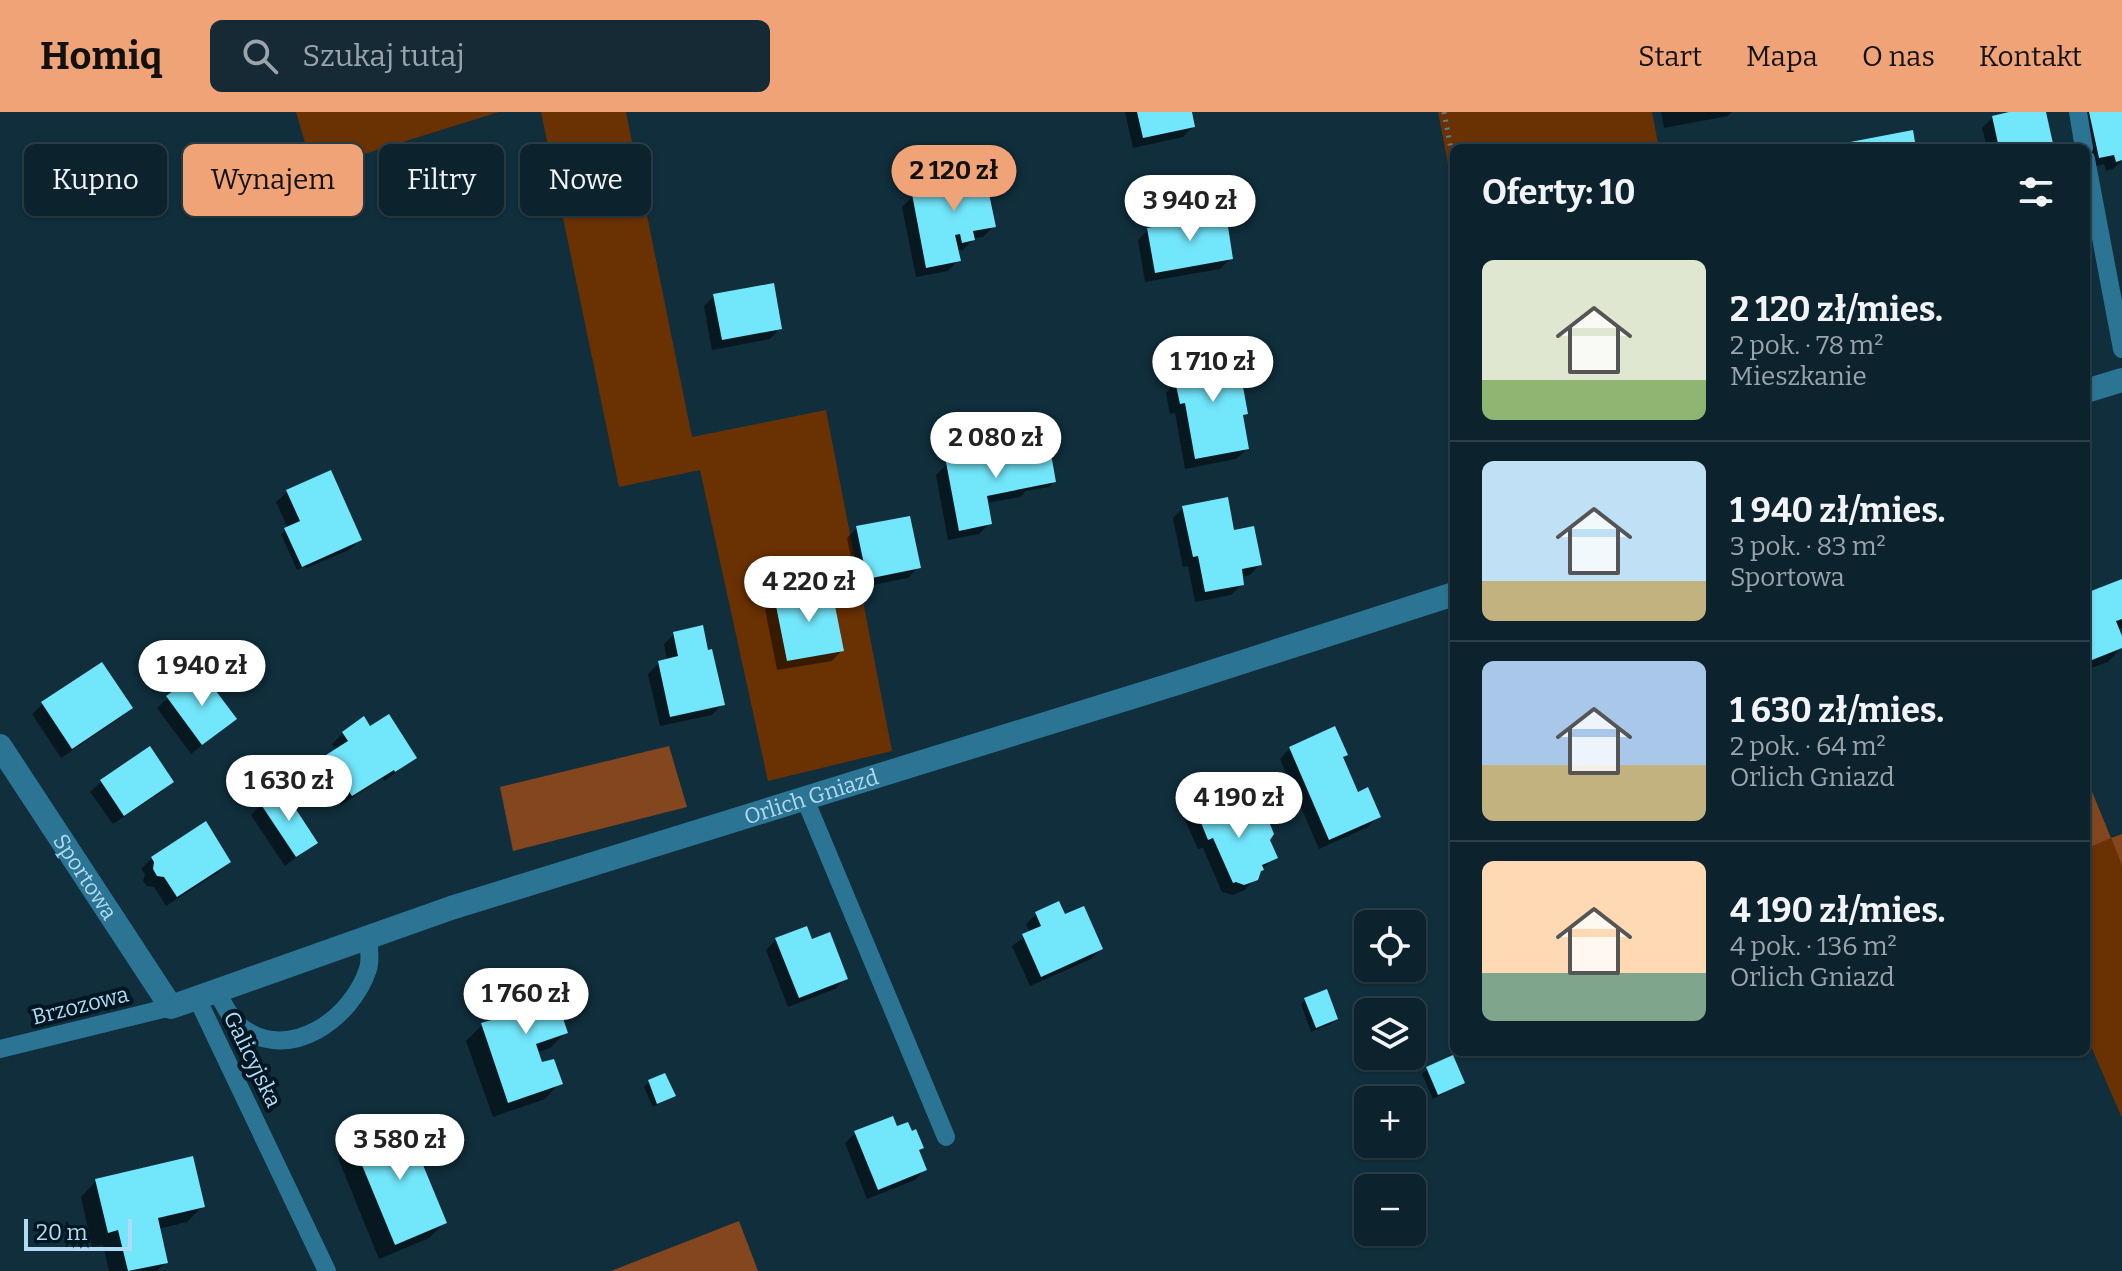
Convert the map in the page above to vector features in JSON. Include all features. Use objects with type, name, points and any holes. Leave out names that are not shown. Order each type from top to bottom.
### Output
[{"type":"street","points":[[2090,390],[2122,380]]},
{"type":"street","name":"Orlich Gniazd","points":[[171,1007],[451,908],[1450,595]]},
{"type":"street","name":"Sportowa","points":[[0,746],[171,1007]]},
{"type":"lane","points":[[2078,112],[2083,144]]},
{"type":"lane","points":[[2090,180],[2122,349]]},
{"type":"lane","points":[[805,799],[946,1137]]},
{"type":"lane","points":[[207,994],[241,1027],[262,1037],[287,1042],[311,1034],[335,1018],[357,993],[370,966],[368,938]]},
{"type":"lane","name":"Galicyjska","points":[[207,994],[327,1271]]},
{"type":"lane","name":"Brzozowa","points":[[0,1049],[171,1007]]},
{"type":"path","points":[[1444,112],[1450,144]]},
{"type":"shaded area","points":[[296,112],[499,112],[396,144],[379,144],[379,149],[363,154],[363,144],[305,144]]},
{"type":"shaded area","points":[[541,112],[626,112],[632,144],[548,144]]},
{"type":"shaded area","points":[[1438,112],[1652,112],[1658,144],[1450,144],[1450,174]]},
{"type":"shaded area","points":[[563,216],[647,216],[692,437],[826,410],[892,751],[768,781],[700,470],[619,487]]},
{"type":"shaded area","points":[[669,746],[687,807],[513,851],[500,787]]},
{"type":"shaded area","points":[[2090,787],[2111,838],[2090,847]]},
{"type":"shaded area","points":[[2122,834],[2122,866],[2111,838]]},
{"type":"shaded area","points":[[2111,838],[2122,866],[2122,1118],[2090,1044],[2090,847]]},
{"type":"shaded area","points":[[739,1221],[758,1271],[611,1271]]},
{"type":"building","points":[[1137,112],[1192,112],[1195,127],[1143,138]]},
{"type":"building","points":[[2009,112],[2046,112],[2053,144],[1998,144],[1992,116]]},
{"type":"building","points":[[2089,112],[2122,112],[2122,160],[2116,162],[2114,155],[2099,158]]},
{"type":"building","points":[[1913,130],[1915,144],[1840,144]]},
{"type":"building","points":[[983,164],[985,173],[996,175],[998,183],[988,189],[996,227],[973,231],[975,240],[962,243],[960,234],[955,235],[961,261],[926,268],[912,194],[944,188],[941,172]]},
{"type":"building","points":[[1226,214],[1233,259],[1155,273],[1147,228]]},
{"type":"building","points":[[774,283],[782,329],[722,340],[713,294]]},
{"type":"building","points":[[1231,351],[1236,377],[1241,376],[1248,414],[1243,415],[1249,449],[1195,459],[1185,403],[1180,404],[1175,381],[1181,380],[1177,361]]},
{"type":"building","points":[[1049,443],[1056,482],[987,496],[992,524],[959,531],[946,462]]},
{"type":"building","points":[[331,470],[362,540],[302,567],[284,528],[300,521],[286,490]]},
{"type":"building","points":[[1228,497],[1234,530],[1254,526],[1262,565],[1242,569],[1244,585],[1205,592],[1198,556],[1193,557],[1182,506]]},
{"type":"building","points":[[910,516],[921,568],[867,579],[856,526]]},
{"type":"building","points":[[2122,579],[2122,619],[2116,621],[2122,636],[2122,648],[2092,660],[2090,655],[2090,591]]},
{"type":"building","points":[[831,586],[844,651],[787,661],[774,596]]},
{"type":"building","points":[[703,625],[725,705],[670,717],[658,661],[678,656],[673,632]]},
{"type":"building","points":[[102,662],[133,708],[72,749],[41,702]]},
{"type":"building","points":[[201,671],[237,719],[202,745],[166,696]]},
{"type":"building","points":[[389,714],[417,758],[352,796],[326,755],[348,741],[342,732],[364,716],[370,726]]},
{"type":"building","points":[[1335,726],[1348,755],[1343,757],[1358,792],[1368,787],[1381,817],[1329,840],[1289,747]]},
{"type":"building","points":[[150,746],[174,782],[124,816],[100,780]]},
{"type":"building","points":[[282,788],[318,843],[296,857],[260,803]]},
{"type":"building","points":[[1216,799],[1224,817],[1254,804],[1263,823],[1270,824],[1274,834],[1270,840],[1278,858],[1262,865],[1264,870],[1258,880],[1244,885],[1233,883],[1213,838],[1208,840],[1195,808]]},
{"type":"building","points":[[206,821],[231,862],[177,897],[164,877],[157,876],[151,857]]},
{"type":"building","points":[[1059,901],[1065,914],[1084,906],[1103,949],[1041,977],[1022,934],[1041,926],[1035,912]]},
{"type":"building","points":[[807,926],[812,939],[830,932],[848,979],[799,998],[775,938]]},
{"type":"building","points":[[546,969],[568,1033],[536,1044],[542,1062],[554,1059],[563,1084],[508,1103],[481,1023],[508,1015],[498,986]]},
{"type":"building","points":[[1327,989],[1338,1019],[1316,1028],[1304,998]]},
{"type":"building","points":[[1453,1056],[1465,1083],[1438,1095],[1426,1067]]},
{"type":"building","points":[[665,1073],[676,1096],[657,1104],[648,1080]]},
{"type":"building","points":[[893,1116],[897,1126],[908,1122],[912,1131],[916,1129],[924,1148],[919,1150],[927,1170],[878,1190],[854,1131]]},
{"type":"building","points":[[404,1119],[447,1223],[395,1245],[352,1141]]},
{"type":"building","points":[[193,1156],[205,1207],[158,1218],[168,1263],[128,1271],[118,1230],[108,1233],[95,1179]]}]
